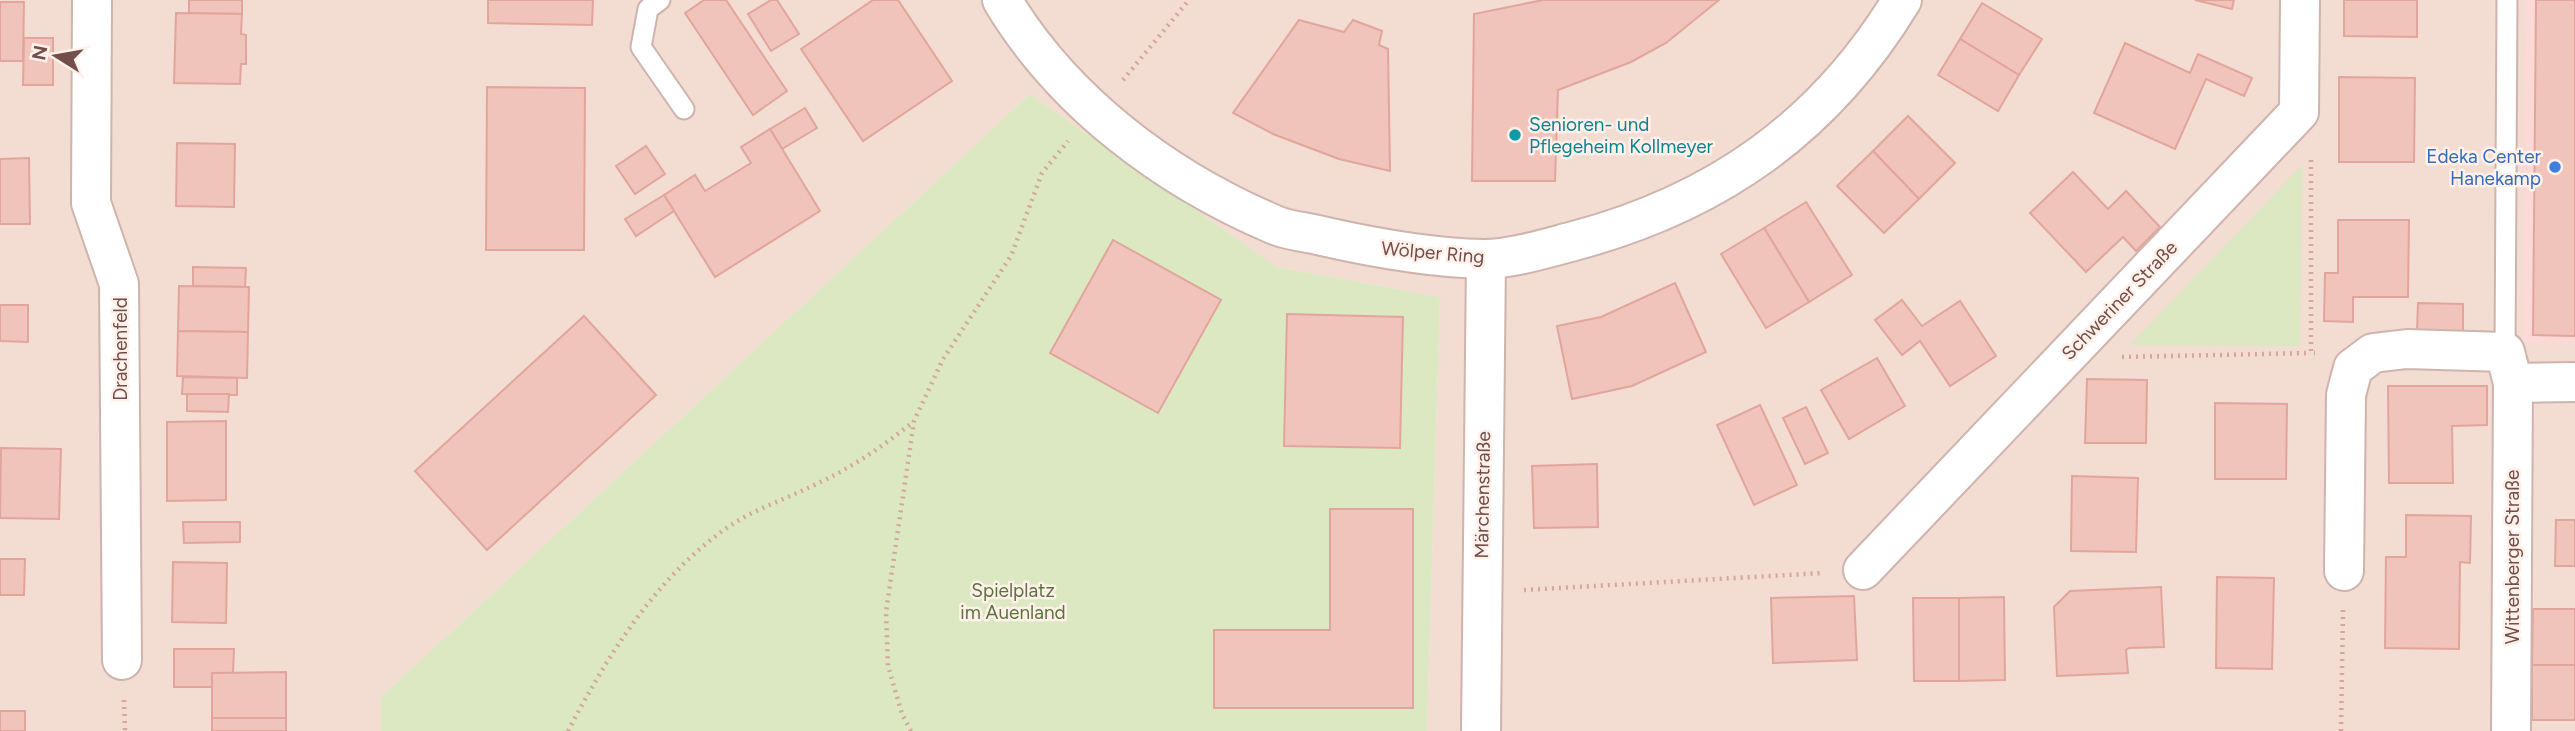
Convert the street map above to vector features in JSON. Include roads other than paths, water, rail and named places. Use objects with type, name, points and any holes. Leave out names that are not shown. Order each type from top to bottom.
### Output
[{"type":"street","name":"Drachenfeld","points":[[92,0],[91,203],[119,284],[122,660]]},
{"type":"street","name":"Wölper Ring","points":[[1002,0],[1019,29],[1096,113],[1171,171],[1277,226],[1382,249],[1486,259],[1629,226],[1712,189],[1799,129],[1882,33],[1902,0]]},
{"type":"street","name":"Schweriner Straße","points":[[1863,570],[2299,112],[2300,0]]},
{"type":"street","name":"Märchenstraße","points":[[1481,731],[1486,259]]},
{"type":"street","points":[[2344,571],[2346,395],[2353,368],[2374,353],[2407,349],[2575,382]]},
{"type":"street","name":"Wittenberger Straße","points":[[2509,368],[2511,731]]},
{"type":"lane","points":[[660,0],[648,9],[641,47],[684,109]]},
{"type":"lane","points":[[2507,0],[2509,368]]},
{"type":"place","name":"Senioren- und Pflegeheim Kollmeyer","points":[[1515,135]]},
{"type":"place","name":"Edeka Center Hanekamp","points":[[2555,167]]},
{"type":"park label","name":"Spielplatz im Auenland","points":[[1013,601]]}]
